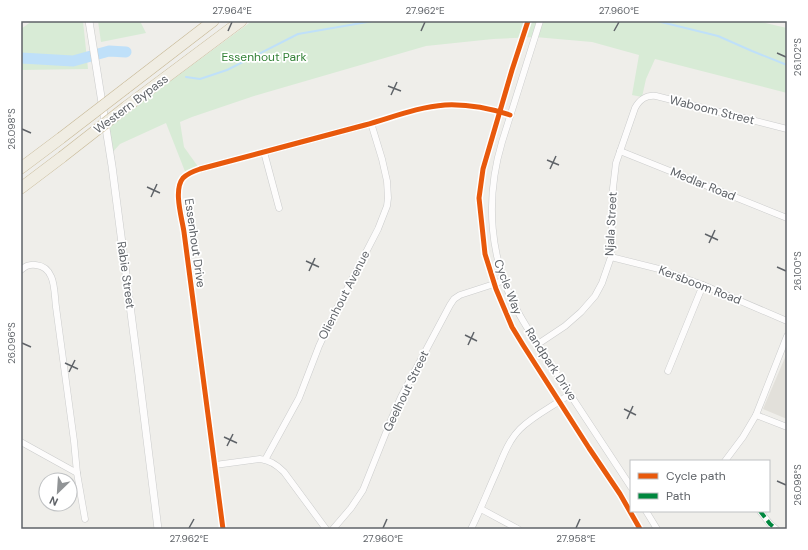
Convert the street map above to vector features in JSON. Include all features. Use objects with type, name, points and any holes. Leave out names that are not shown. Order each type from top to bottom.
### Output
[{"type":"highway","name":"Western Bypass","points":[[21,168],[213,21]]},
{"type":"highway","name":"Western Bypass","points":[[21,188],[241,21]]},
{"type":"street","name":"Rabie Street","points":[[89,21],[112,166],[158,529]]},
{"type":"street","name":"Randpark Drive","points":[[540,21],[510,115],[494,174],[492,217],[499,266],[509,294],[518,313],[630,485]]},
{"type":"street","name":"Waboom Street","points":[[638,103],[646,96],[656,96],[787,129]]},
{"type":"street","name":"Njala Street","points":[[538,344],[585,309],[595,296],[602,283],[611,257],[616,163],[638,103]]},
{"type":"street","name":"Essenhout Drive","points":[[224,529],[179,199],[179,188],[182,179],[195,171],[421,109],[444,105],[473,106],[510,115]]},
{"type":"street","name":"Olienhout Avenue","points":[[265,460],[299,398],[319,346],[378,229],[387,206],[387,181],[371,123]]},
{"type":"street","name":"Medlar Road","points":[[620,151],[787,218]]},
{"type":"street","points":[[264,152],[279,208]]},
{"type":"street","name":"Kersboom Road","points":[[611,257],[659,269],[703,285],[787,321]]},
{"type":"street","points":[[21,270],[32,264],[38,265],[46,268],[52,277],[77,472]]},
{"type":"street","name":"Geelhout Street","points":[[333,529],[351,508],[363,490],[401,397],[454,299],[460,295],[504,280]]},
{"type":"street","points":[[668,371],[703,285]]},
{"type":"street","points":[[727,460],[756,415],[787,336]]},
{"type":"street","points":[[471,529],[506,449],[514,436],[528,422],[570,394]]},
{"type":"street","points":[[756,415],[787,427]]},
{"type":"street","points":[[21,442],[75,472]]},
{"type":"street","points":[[216,465],[251,460],[265,460],[278,466],[326,529]]},
{"type":"street","points":[[78,479],[85,519]]},
{"type":"street","points":[[481,509],[518,529]]},
{"type":"street","points":[[650,512],[657,529]]},
{"type":"street","points":[[761,512],[776,529]]},
{"type":"shaded area","points":[[787,353],[787,419],[763,409]]},
{"type":"green space","points":[[32,21],[83,21],[88,69],[21,70],[21,29]]},
{"type":"green space","points":[[98,21],[140,21],[146,33],[101,42]]},
{"type":"green space","name":"Essenhout Park","points":[[252,21],[757,21],[787,28],[787,93],[655,59],[646,79],[642,97],[632,95],[639,55],[592,42],[535,37],[493,39],[426,46],[254,96],[180,122],[184,147],[199,168],[186,174],[166,123],[120,144],[110,155],[104,130]]},
{"type":"waterway","points":[[186,77],[200,79],[227,70],[298,34],[373,21]]},
{"type":"waterway","points":[[657,21],[718,36],[787,65]]},
{"type":"waterway","points":[[21,58],[73,61],[109,51],[126,52]]},
{"type":"marked path","points":[[761,512],[776,529]]},
{"type":"cycle path","name":"Cycle Way","points":[[528,21],[483,169],[479,198],[485,254],[496,289],[512,327],[630,512]]},
{"type":"cycle path","points":[[223,529],[184,232],[178,197],[180,183],[183,178],[189,173],[200,169],[424,108],[445,105],[461,105],[486,108],[510,115]]},
{"type":"cycle path","name":"Cycle Way","points":[[630,512],[640,529]]}]
